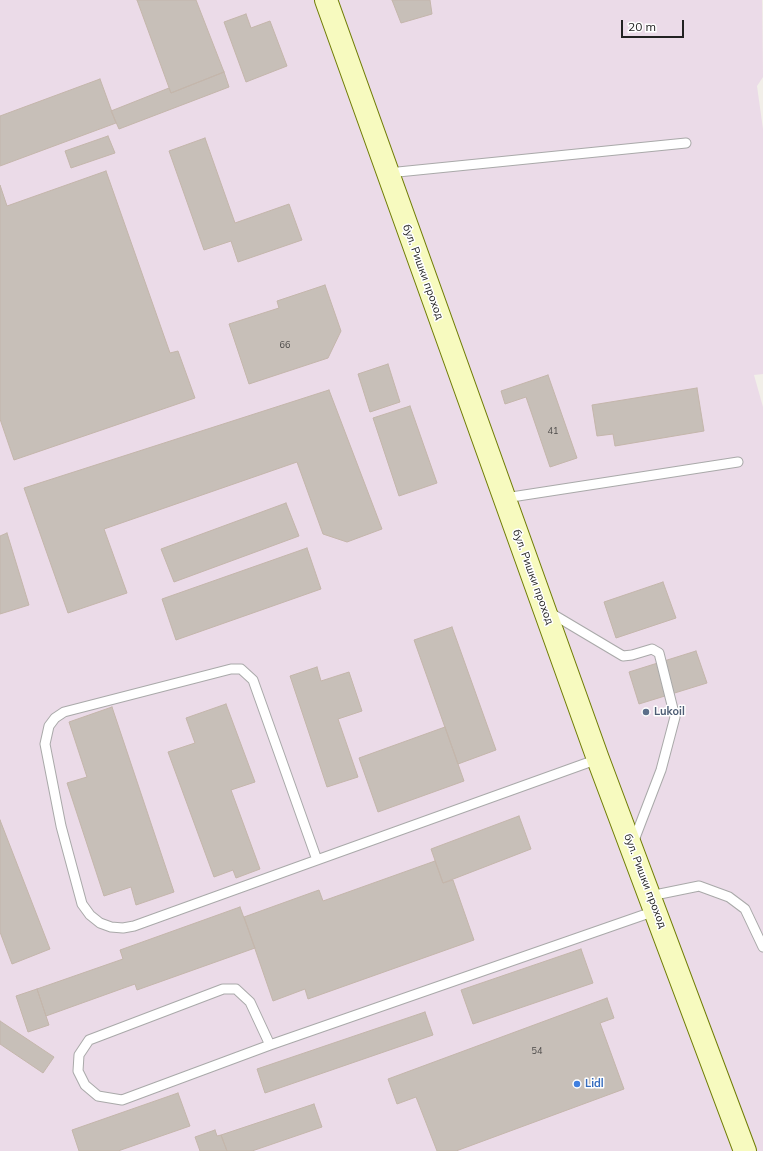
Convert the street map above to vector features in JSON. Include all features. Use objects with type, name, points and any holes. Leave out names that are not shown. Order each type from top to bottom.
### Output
[{"type":"main road","name":"бул. Ришки проход","points":[[326,0],[598,758],[745,1151]]},
{"type":"lane","points":[[388,173],[686,143]]},
{"type":"lane","points":[[505,498],[738,462]]},
{"type":"lane","points":[[545,610],[623,656],[652,649],[659,653],[675,717],[661,770],[632,846]]},
{"type":"lane","points":[[317,860],[253,680],[242,669],[231,669],[64,712],[55,718],[49,726],[45,744],[61,826],[82,904],[90,915],[100,923],[123,928],[134,926],[317,860],[598,758]]},
{"type":"lane","points":[[270,1046],[250,1002],[236,989],[223,989],[89,1040],[79,1055],[78,1071],[84,1084],[98,1096],[122,1100],[270,1046],[698,886],[729,897],[745,909],[763,948]]},
{"type":"shaded area","points":[[0,0],[762,0],[763,77],[757,86],[763,129],[763,374],[754,375],[763,407],[763,1151],[0,1151]]},
{"type":"building","points":[[137,0],[196,0],[224,72],[171,93]]},
{"type":"building","points":[[392,0],[430,0],[432,14],[401,23]]},
{"type":"building","points":[[246,14],[251,28],[270,21],[287,66],[246,82],[224,22]]},
{"type":"building","points":[[224,72],[229,87],[119,129],[111,111],[169,88],[171,93]]},
{"type":"building","points":[[100,79],[116,123],[0,166],[0,116]]},
{"type":"building","points":[[108,136],[115,153],[71,168],[65,151]]},
{"type":"building","points":[[205,138],[235,223],[289,204],[302,240],[238,262],[231,241],[204,250],[169,151]]},
{"type":"building","points":[[106,171],[170,353],[178,351],[195,398],[14,460],[0,419],[0,185],[7,206]]},
{"type":"building","points":[[325,285],[341,331],[328,358],[249,384],[229,324],[279,308],[277,301]]},
{"type":"building","points":[[388,364],[400,402],[370,412],[358,374]]},
{"type":"building","points":[[548,375],[577,458],[550,467],[526,397],[505,404],[501,391]]},
{"type":"building","points":[[697,388],[704,431],[615,446],[613,434],[597,436],[592,405]]},
{"type":"building","points":[[329,390],[382,529],[347,542],[323,534],[297,462],[104,529],[127,593],[68,613],[24,488]]},
{"type":"building","points":[[410,406],[437,483],[399,496],[373,418]]},
{"type":"building","points":[[286,503],[299,536],[174,582],[161,549]]},
{"type":"building","points":[[7,533],[29,605],[0,614],[0,536]]},
{"type":"building","points":[[307,548],[321,589],[176,640],[162,599]]},
{"type":"building","points":[[663,582],[676,618],[616,638],[604,602]]},
{"type":"building","points":[[452,627],[496,750],[458,764],[414,640]]},
{"type":"building","points":[[696,651],[707,683],[639,704],[629,672]]},
{"type":"building","points":[[317,667],[321,681],[349,672],[362,711],[338,719],[358,777],[327,787],[290,676]]},
{"type":"building","points":[[226,704],[255,782],[231,790],[260,869],[236,878],[233,870],[214,877],[168,752],[195,743],[186,718]]},
{"type":"building","points":[[112,707],[174,892],[136,905],[131,887],[104,896],[67,783],[87,777],[69,722]]},
{"type":"building","points":[[445,727],[464,781],[378,812],[359,758]]},
{"type":"building","points":[[519,816],[531,849],[443,883],[431,849]]},
{"type":"building","points":[[0,820],[50,949],[12,964],[0,932]]},
{"type":"building","points":[[435,861],[443,883],[453,880],[474,940],[308,999],[305,989],[273,1001],[244,917],[319,890],[323,901]]},
{"type":"building","points":[[240,907],[255,948],[137,990],[135,984],[46,1016],[37,989],[123,959],[120,950]]},
{"type":"building","points":[[581,949],[593,983],[473,1024],[461,990]]},
{"type":"building","points":[[37,989],[49,1025],[28,1032],[16,996]]},
{"type":"building","points":[[607,998],[614,1018],[600,1023],[624,1089],[456,1151],[437,1151],[416,1097],[397,1104],[388,1079]]},
{"type":"building","points":[[425,1012],[433,1035],[265,1093],[257,1069]]},
{"type":"building","points":[[0,1021],[54,1057],[43,1073],[0,1044]]},
{"type":"building","points":[[178,1093],[190,1126],[118,1151],[79,1151],[72,1130]]},
{"type":"building","points":[[314,1104],[322,1127],[252,1151],[227,1151],[221,1135]]},
{"type":"building","points":[[215,1130],[217,1136],[221,1135],[227,1151],[200,1151],[195,1137]]},
{"type":"place","name":"Lukoil","points":[[646,712]]},
{"type":"place","name":"Lidl","points":[[577,1084]]}]
